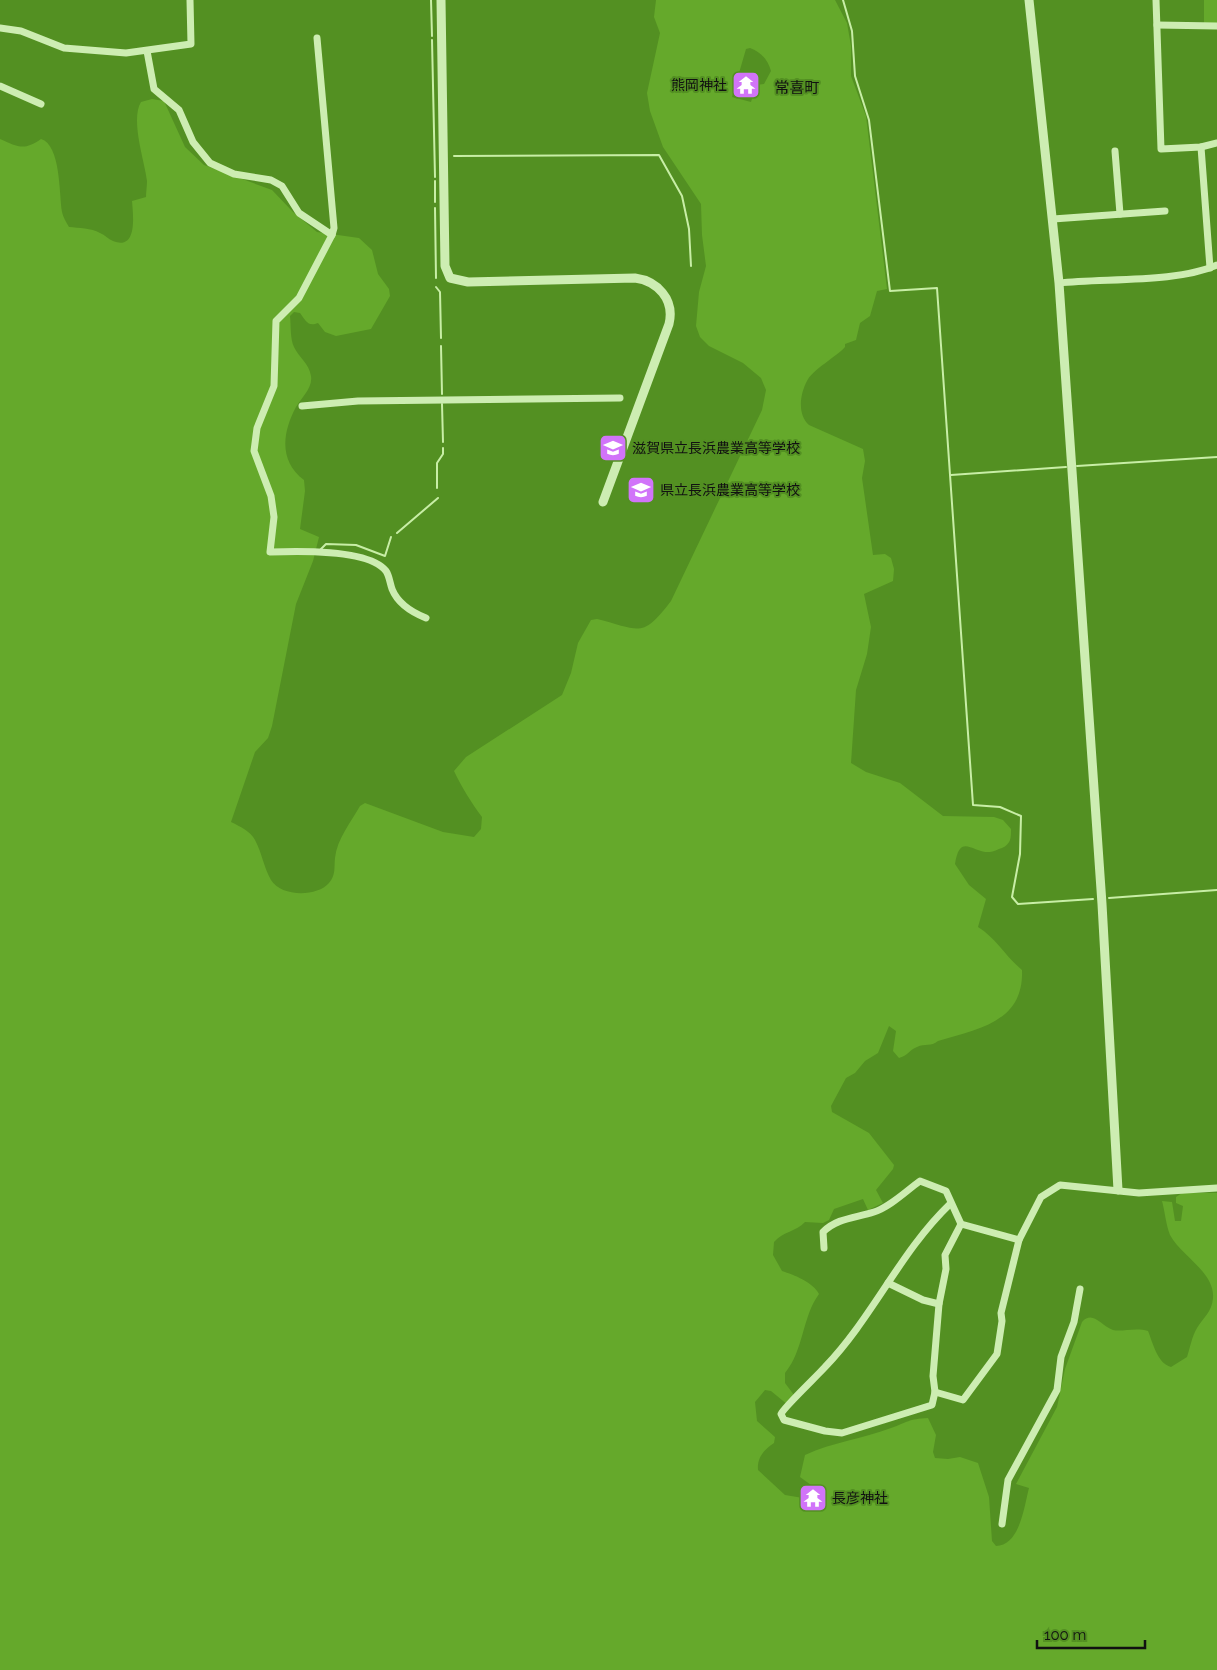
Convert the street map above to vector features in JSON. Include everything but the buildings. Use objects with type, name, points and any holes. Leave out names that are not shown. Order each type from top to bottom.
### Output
[{"type":"street","points":[[0,28],[21,32],[64,48],[126,53],[147,51],[192,44],[190,0]]},
{"type":"street","points":[[441,0],[445,266],[450,278],[468,282],[634,278],[646,280],[657,286],[667,301],[670,312],[669,324],[603,502]]},
{"type":"street","points":[[1029,0],[1059,283],[1102,904],[1118,1190]]},
{"type":"street","points":[[1156,0],[1161,148],[1201,147],[1217,143]]},
{"type":"street","points":[[1157,25],[1217,26]]},
{"type":"street","points":[[317,38],[334,228],[332,236],[299,298],[276,321],[274,386],[258,428],[254,451],[271,496],[274,517],[270,552],[354,555],[376,564],[386,571],[394,594],[409,611],[426,618]]},
{"type":"street","points":[[147,51],[154,89],[179,110],[193,142],[210,163],[234,174],[272,180],[282,186],[299,213],[332,236]]},
{"type":"street","points":[[0,86],[41,104]]},
{"type":"street","points":[[1059,283],[1177,275],[1199,272],[1214,266],[1201,147]]},
{"type":"street","points":[[1115,151],[1120,214]]},
{"type":"street","points":[[1053,219],[1165,211]]},
{"type":"street","points":[[302,406],[358,401],[620,398]]},
{"type":"street","points":[[824,1248],[823,1232],[829,1226],[847,1218],[875,1212],[920,1180],[946,1191],[960,1224],[1019,1240]]},
{"type":"street","points":[[935,1392],[962,1400],[997,1354],[1002,1321],[1001,1313],[1019,1240],[1041,1197],[1060,1185],[1139,1193],[1217,1188]]},
{"type":"street","points":[[950,1204],[913,1247],[842,1350],[796,1400],[783,1410],[781,1414],[784,1420],[825,1431],[842,1433],[932,1405],[935,1392],[933,1376],[938,1304],[946,1269],[944,1255],[960,1224]]},
{"type":"street","points":[[888,1283],[923,1300],[938,1304]]},
{"type":"street","points":[[1002,1524],[1008,1480],[1058,1390],[1061,1357],[1074,1322],[1080,1289]]},
{"type":"green space","points":[[656,0],[835,0],[847,23],[851,46],[851,76],[866,116],[887,289],[877,291],[870,316],[860,323],[856,340],[845,344],[841,351],[819,368],[807,381],[801,398],[801,410],[809,425],[863,449],[865,461],[862,478],[873,555],[885,554],[891,558],[894,569],[893,581],[864,594],[871,627],[867,654],[856,690],[851,763],[866,772],[900,783],[943,816],[994,817],[1003,820],[1011,829],[1010,840],[1007,845],[990,852],[964,846],[957,854],[955,864],[969,885],[986,899],[978,927],[1022,970],[1021,987],[1015,1001],[1007,1012],[996,1021],[983,1027],[933,1044],[920,1046],[899,1058],[893,1051],[896,1031],[889,1026],[878,1053],[865,1061],[855,1073],[846,1078],[831,1106],[832,1112],[869,1133],[894,1165],[893,1169],[876,1190],[883,1203],[868,1210],[863,1199],[834,1209],[829,1220],[823,1223],[805,1222],[774,1242],[773,1255],[782,1271],[808,1283],[819,1294],[809,1313],[796,1354],[785,1373],[785,1383],[794,1395],[788,1405],[771,1391],[765,1390],[755,1402],[757,1421],[775,1437],[774,1443],[764,1451],[760,1458],[758,1470],[785,1495],[803,1498],[815,1507],[820,1503],[822,1493],[800,1477],[805,1455],[912,1420],[928,1418],[936,1435],[933,1452],[935,1458],[948,1459],[960,1457],[978,1463],[989,1497],[992,1541],[996,1546],[1004,1544],[1011,1539],[1020,1524],[1029,1488],[1016,1484],[1057,1407],[1065,1369],[1082,1322],[1093,1318],[1113,1330],[1139,1329],[1148,1331],[1159,1357],[1166,1365],[1171,1367],[1187,1357],[1195,1331],[1211,1307],[1212,1289],[1209,1280],[1203,1272],[1175,1243],[1170,1235],[1162,1201],[1172,1202],[1175,1221],[1181,1221],[1183,1206],[1176,1203],[1176,1197],[1182,1193],[1217,1193],[1217,1670],[0,1670],[0,139],[21,146],[30,145],[41,139],[48,143],[56,160],[62,212],[69,227],[93,230],[113,241],[121,243],[127,241],[132,230],[132,201],[146,197],[147,181],[139,141],[138,110],[141,102],[152,99],[164,101],[185,147],[204,165],[272,190],[293,212],[317,232],[359,238],[372,250],[378,274],[389,289],[390,296],[371,329],[336,336],[325,332],[318,323],[312,324],[308,322],[300,313],[294,312],[290,316],[293,344],[310,371],[311,380],[308,389],[291,417],[285,446],[290,464],[304,480],[305,491],[300,529],[319,537],[313,561],[296,604],[272,726],[268,738],[255,752],[231,822],[251,834],[271,880],[276,886],[291,892],[308,893],[323,888],[333,877],[336,851],[341,837],[360,806],[365,803],[443,832],[474,837],[481,829],[482,817],[454,771],[466,757],[562,695],[571,673],[578,643],[591,620],[597,619],[632,628],[640,628],[653,621],[661,613],[671,601],[762,410],[766,390],[761,378],[743,363],[709,346],[700,337],[696,326],[699,292],[706,266],[701,204],[663,147],[650,111],[647,93],[660,33],[654,17]],"holes":[[[750,48],[764,57],[771,71],[764,84],[756,85],[751,102],[732,97],[746,49]]]},
{"type":"green space","points":[[1204,0],[1217,0],[1217,23],[1204,23]]},
{"type":"waterway","points":[[431,0],[432,36]]},
{"type":"waterway","points":[[843,0],[852,31],[855,76],[869,120],[890,291],[937,288],[973,805],[1000,807],[1021,816],[1020,854],[1012,897],[1018,904],[1093,899]]},
{"type":"waterway","points":[[432,40],[435,177]]},
{"type":"waterway","points":[[454,156],[659,155],[682,196],[689,229],[691,266]]},
{"type":"waterway","points":[[435,181],[435,202]]},
{"type":"waterway","points":[[435,208],[436,278]]},
{"type":"waterway","points":[[436,287],[440,292],[441,338]]},
{"type":"waterway","points":[[441,346],[442,394]]},
{"type":"waterway","points":[[442,404],[443,442]]},
{"type":"waterway","points":[[437,488],[437,463],[443,454],[443,448]]},
{"type":"waterway","points":[[1077,466],[1217,457]]},
{"type":"waterway","points":[[951,475],[1066,467]]},
{"type":"waterway","points":[[397,533],[438,498]]},
{"type":"waterway","points":[[320,550],[326,544],[356,545],[385,556],[391,537]]},
{"type":"waterway","points":[[1109,898],[1217,890]]},
{"type":"place","name":"熊岡神社","points":[[746,85]]},
{"type":"place","name":"滋賀県立長浜農業高等学校","points":[[613,448]]},
{"type":"place","name":"県立長浜農業高等学校","points":[[641,490]]},
{"type":"place","name":"長彦神社","points":[[813,1498]]},
{"type":"district","name":"常喜町","points":[[797,88]]}]
